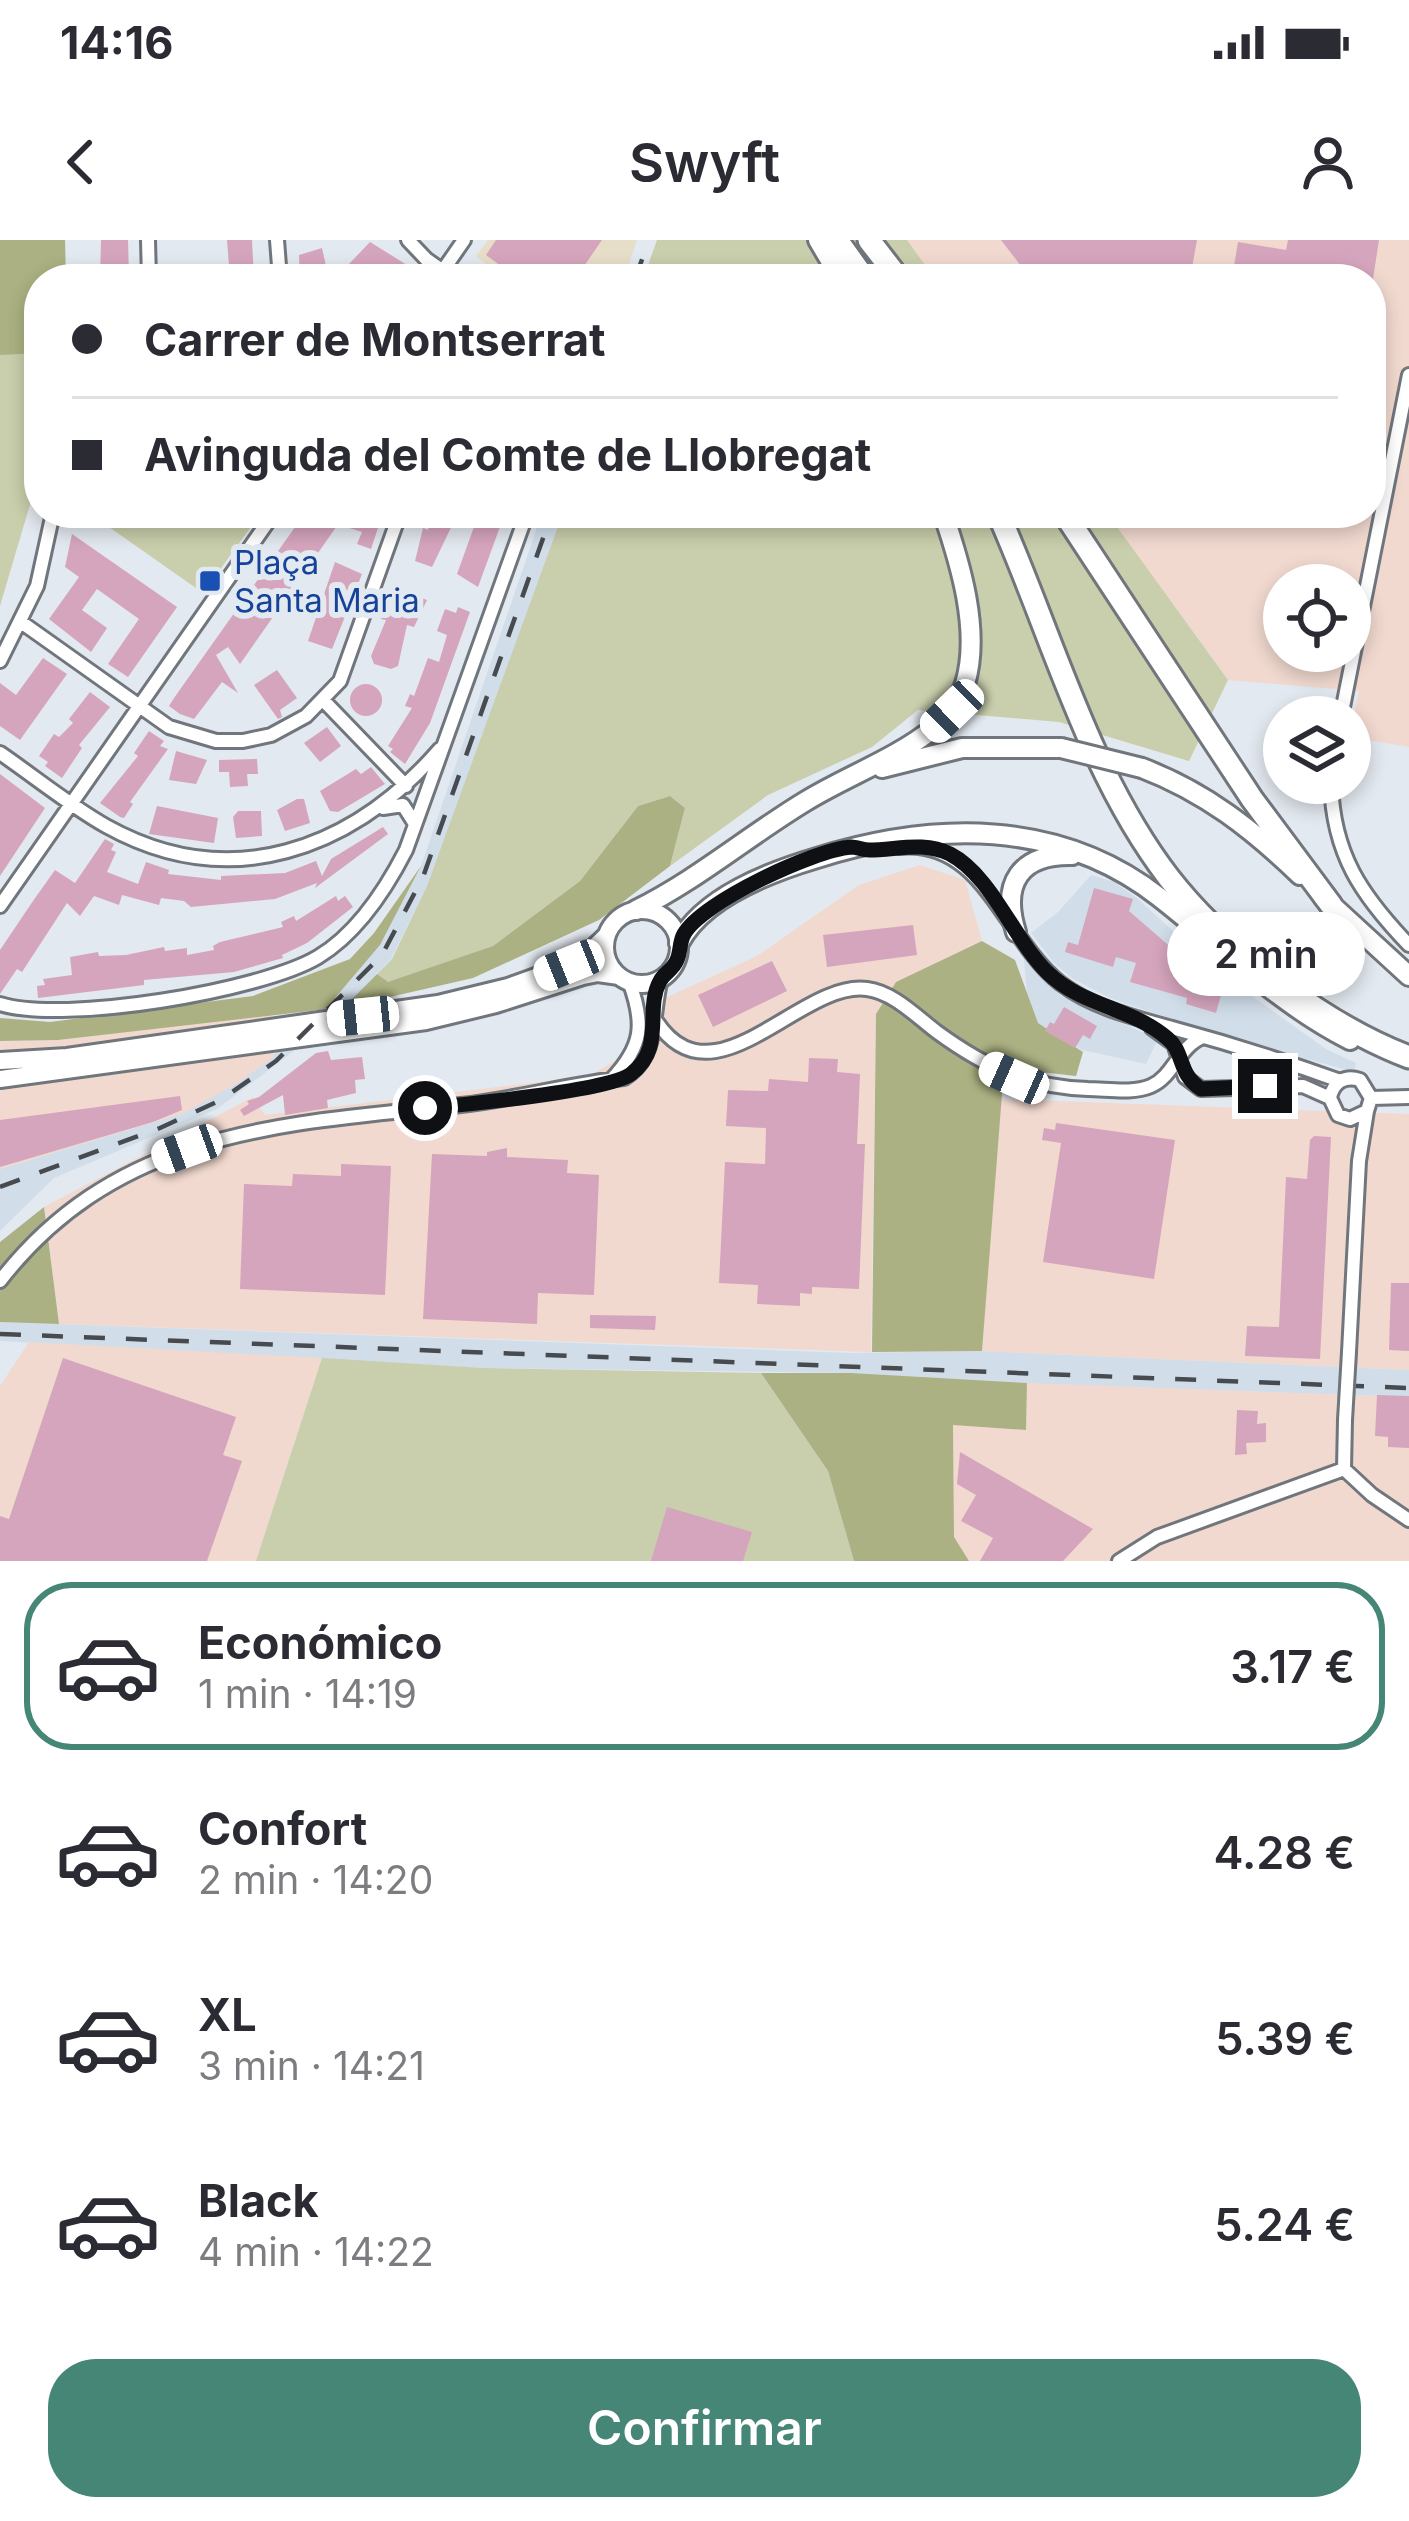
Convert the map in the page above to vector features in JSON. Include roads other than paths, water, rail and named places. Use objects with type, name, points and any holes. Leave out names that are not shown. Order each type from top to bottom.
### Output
[{"type":"highway","points":[[869,240],[887,264]]},
{"type":"highway","points":[[636,910],[681,886],[811,798],[932,730],[952,711],[964,684],[970,649],[966,602],[947,528]]},
{"type":"highway","points":[[1004,528],[1084,723],[1125,808],[1168,876],[1216,931],[1258,967],[1332,1018],[1409,1061]]},
{"type":"highway","points":[[1074,528],[1252,800],[1331,905]]},
{"type":"highway","points":[[811,798],[887,766],[939,752],[1012,745],[1061,748],[1142,767],[1226,810],[1409,976]]},
{"type":"highway","points":[[680,943],[692,923],[722,901],[773,874],[852,847],[921,834],[979,832],[1040,840],[1092,856],[1159,897],[1304,1014],[1347,1039],[1409,1061]]},
{"type":"highway","points":[[1016,932],[1010,899],[1021,871],[1048,856],[1092,856]]},
{"type":"main road","points":[[0,1061],[67,1058],[438,1004],[508,987],[569,965],[607,935],[618,919],[636,910],[665,917],[680,943],[677,961],[661,979],[642,984],[598,973],[468,1012],[350,1033],[0,1079]]},
{"type":"main road","points":[[607,935],[606,953],[624,979]]},
{"type":"street","points":[[408,240],[432,264]]},
{"type":"street","points":[[1386,491],[1409,375]]},
{"type":"street","points":[[0,661],[43,567],[50,528]]},
{"type":"street","points":[[0,906],[264,528]]},
{"type":"street","points":[[21,622],[169,727],[194,736],[244,741],[285,729],[323,700],[349,662],[395,528]]},
{"type":"street","points":[[0,1004],[66,1010],[266,981],[321,956],[348,932],[386,890],[415,824],[522,528]]},
{"type":"street","points":[[1345,696],[1379,528]]},
{"type":"street","points":[[323,700],[406,786]]},
{"type":"street","points":[[0,753],[131,838],[181,854],[226,861],[274,857],[339,833],[377,811],[445,743]]},
{"type":"street","points":[[1334,804],[1338,841],[1349,867],[1366,897],[1409,945]]},
{"type":"street","points":[[377,811],[404,805],[415,824]]},
{"type":"street","points":[[852,847],[910,846],[946,853],[972,872],[1046,971],[1065,987],[1141,1020],[1340,1081],[1360,1080],[1369,1104],[1359,1161],[1343,1469]]},
{"type":"street","points":[[611,1079],[634,1052],[639,1034],[640,1017],[624,979]]},
{"type":"street","points":[[0,1281],[42,1235],[99,1190],[147,1163],[230,1135],[311,1120],[518,1098],[634,1072],[646,1058],[661,979]]},
{"type":"street","points":[[655,1020],[668,1040],[682,1050],[718,1050],[834,996],[868,989],[895,1001],[989,1067],[1042,1086],[1138,1090],[1162,1079],[1185,1047],[1203,1037]]},
{"type":"street","points":[[1141,1020],[1168,1038],[1185,1077],[1201,1089],[1303,1086],[1330,1098]]},
{"type":"street","points":[[1340,1081],[1330,1098],[1359,1161]]},
{"type":"street","points":[[1343,1118],[1356,1118],[1369,1104],[1409,1097]]},
{"type":"street","points":[[1343,1469],[1409,1520]]},
{"type":"street","points":[[1119,1561],[1156,1537],[1343,1469]]},
{"type":"railway","points":[[640,264],[649,240]]},
{"type":"railway","points":[[0,1187],[160,1128],[221,1100],[276,1061],[382,955],[423,877],[547,528]]},
{"type":"railway","points":[[0,1334],[1409,1388]]},
{"type":"place","name":"Plaça Santa Maria","points":[[210,581]]}]
